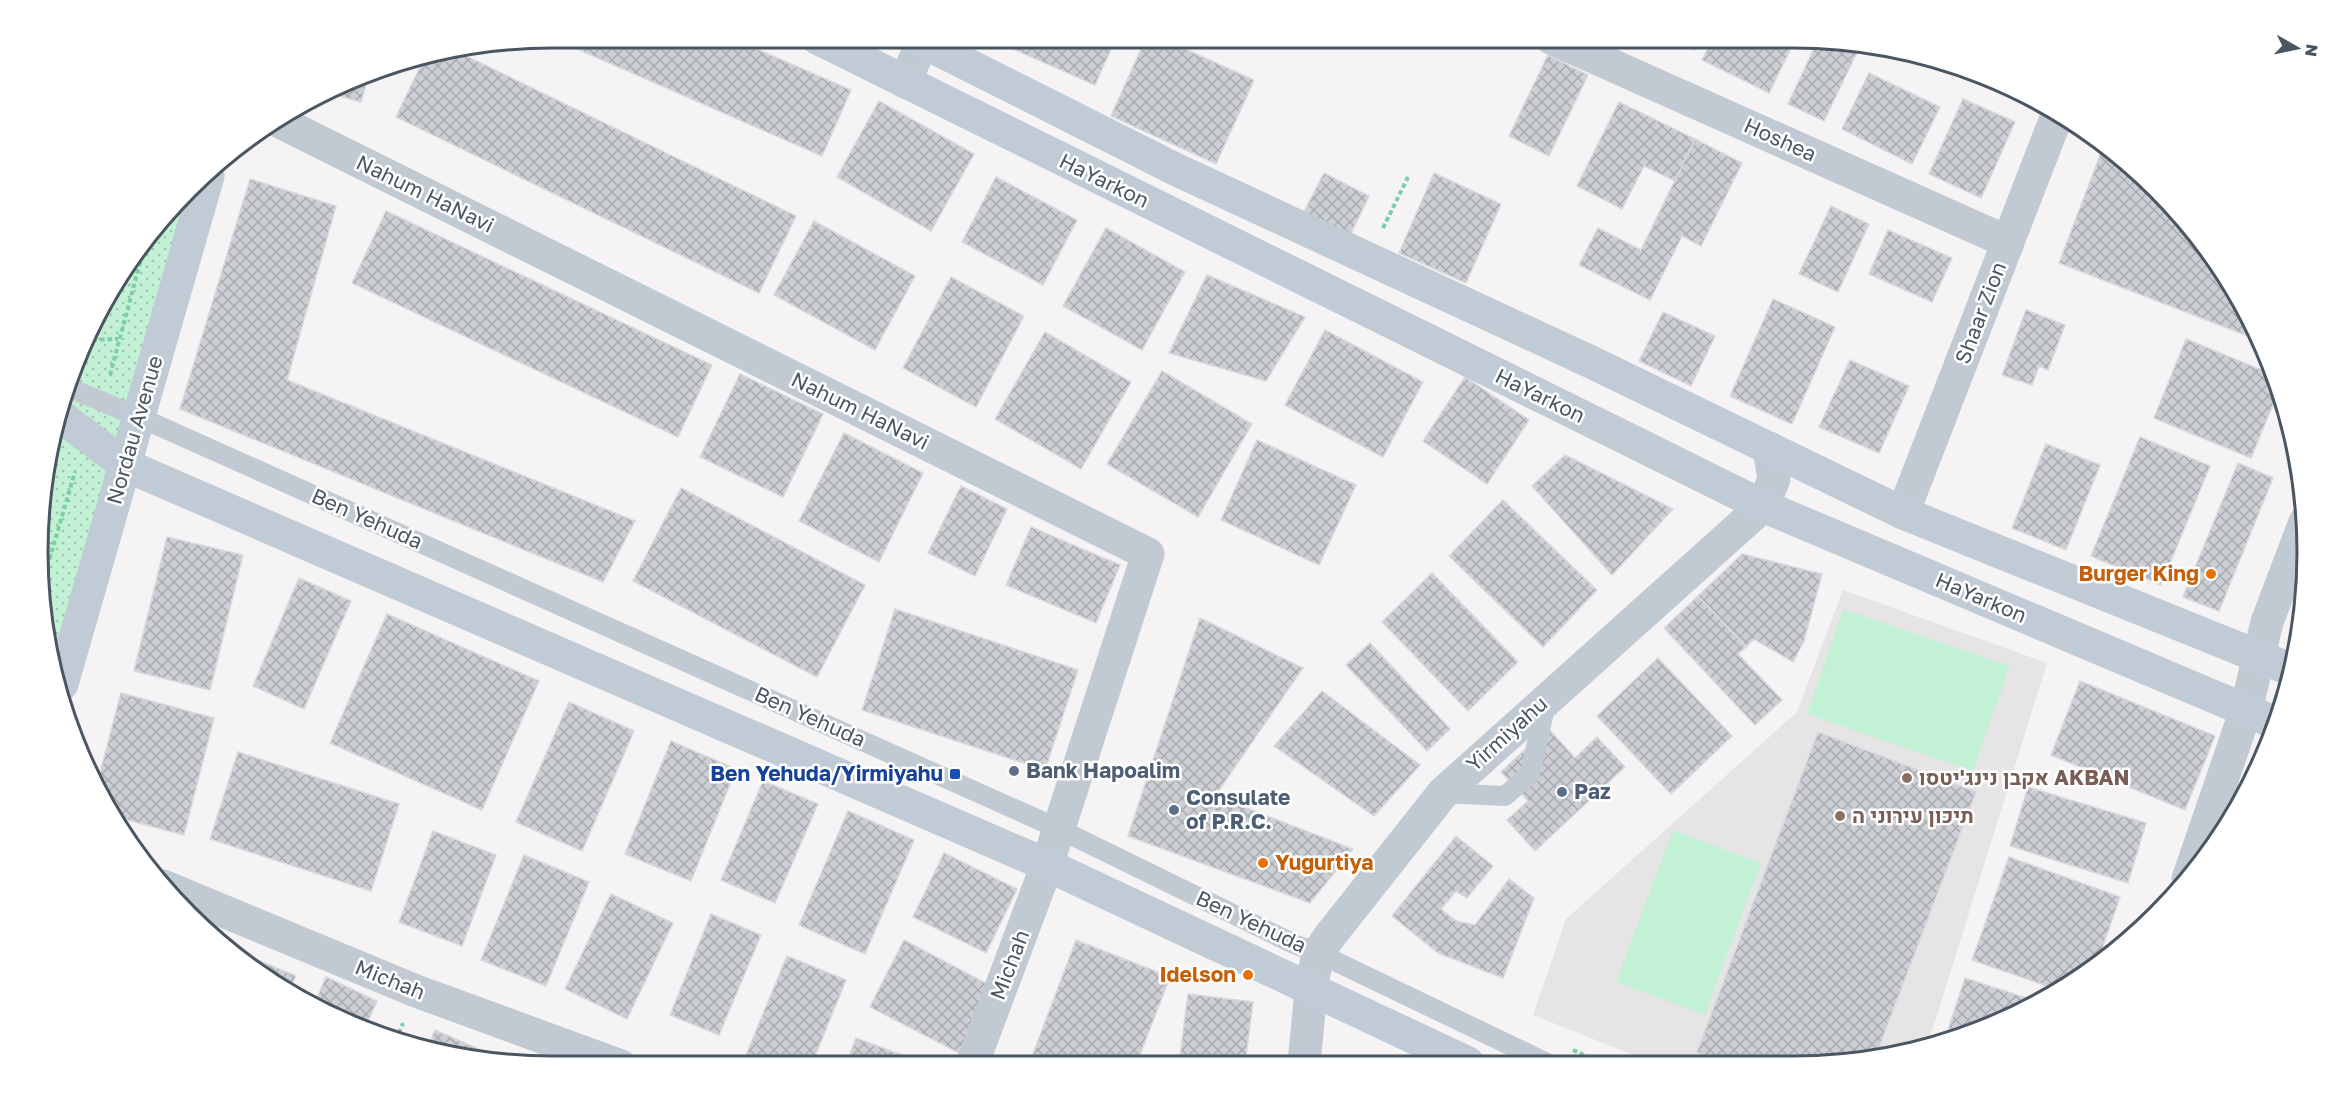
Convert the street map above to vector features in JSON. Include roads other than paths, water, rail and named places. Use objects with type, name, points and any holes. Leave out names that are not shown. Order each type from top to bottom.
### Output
[{"type":"main road","name":"HaYarkon","points":[[837,48],[1763,506],[2268,720]]},
{"type":"main road","name":"HaYarkon","points":[[938,48],[1177,170],[1368,258],[1904,513],[2283,667]]},
{"type":"main road","name":"Nordau Avenue","points":[[64,677],[205,188]]},
{"type":"main road","name":"Ben Yehuda","points":[[65,421],[125,465],[1047,865],[1453,1056]]},
{"type":"street","points":[[905,82],[917,48]]},
{"type":"street","name":"Hoshea","points":[[1573,48],[2008,242]]},
{"type":"street","name":"Shaar Zion","points":[[1904,513],[2055,122]]},
{"type":"street","name":"Nahum HaNavi","points":[[286,125],[1148,554],[1047,865]]},
{"type":"street","name":"Yirmiyahu","points":[[1305,1056],[1311,990],[1318,953],[1443,793],[1546,698],[1763,506],[1774,479],[1769,448]]},
{"type":"street","points":[[2197,854],[2246,710],[2257,656],[2267,622],[2297,542]]},
{"type":"street","name":"Michah","points":[[975,1056],[1047,865]]},
{"type":"street","name":"Michah","points":[[182,894],[416,991],[594,1056]]},
{"type":"lane","name":"Ben Yehuda","points":[[75,390],[1059,829],[1294,944],[1318,953],[1532,1056]]},
{"type":"lane","points":[[1443,793],[1505,796],[1530,774],[1546,698]]},
{"type":"place","name":"Burger King","points":[[2211,574]]},
{"type":"place","name":"Bank Hapoalim","points":[[1014,771]]},
{"type":"place","name":"Ben Yehuda/Yirmiyahu","points":[[955,774]]},
{"type":"place","name":"אקבן נינג'יטסו AKBAN","points":[[1907,778]]},
{"type":"place","name":"Paz","points":[[1562,792]]},
{"type":"place","name":"Consulate of P.R.C.","points":[[1174,810]]},
{"type":"place","name":"תיכון עירוני ה","points":[[1840,816]]},
{"type":"place","name":"Yugurtiya","points":[[1263,863]]},
{"type":"place","name":"Idelson","points":[[1248,975]]}]
